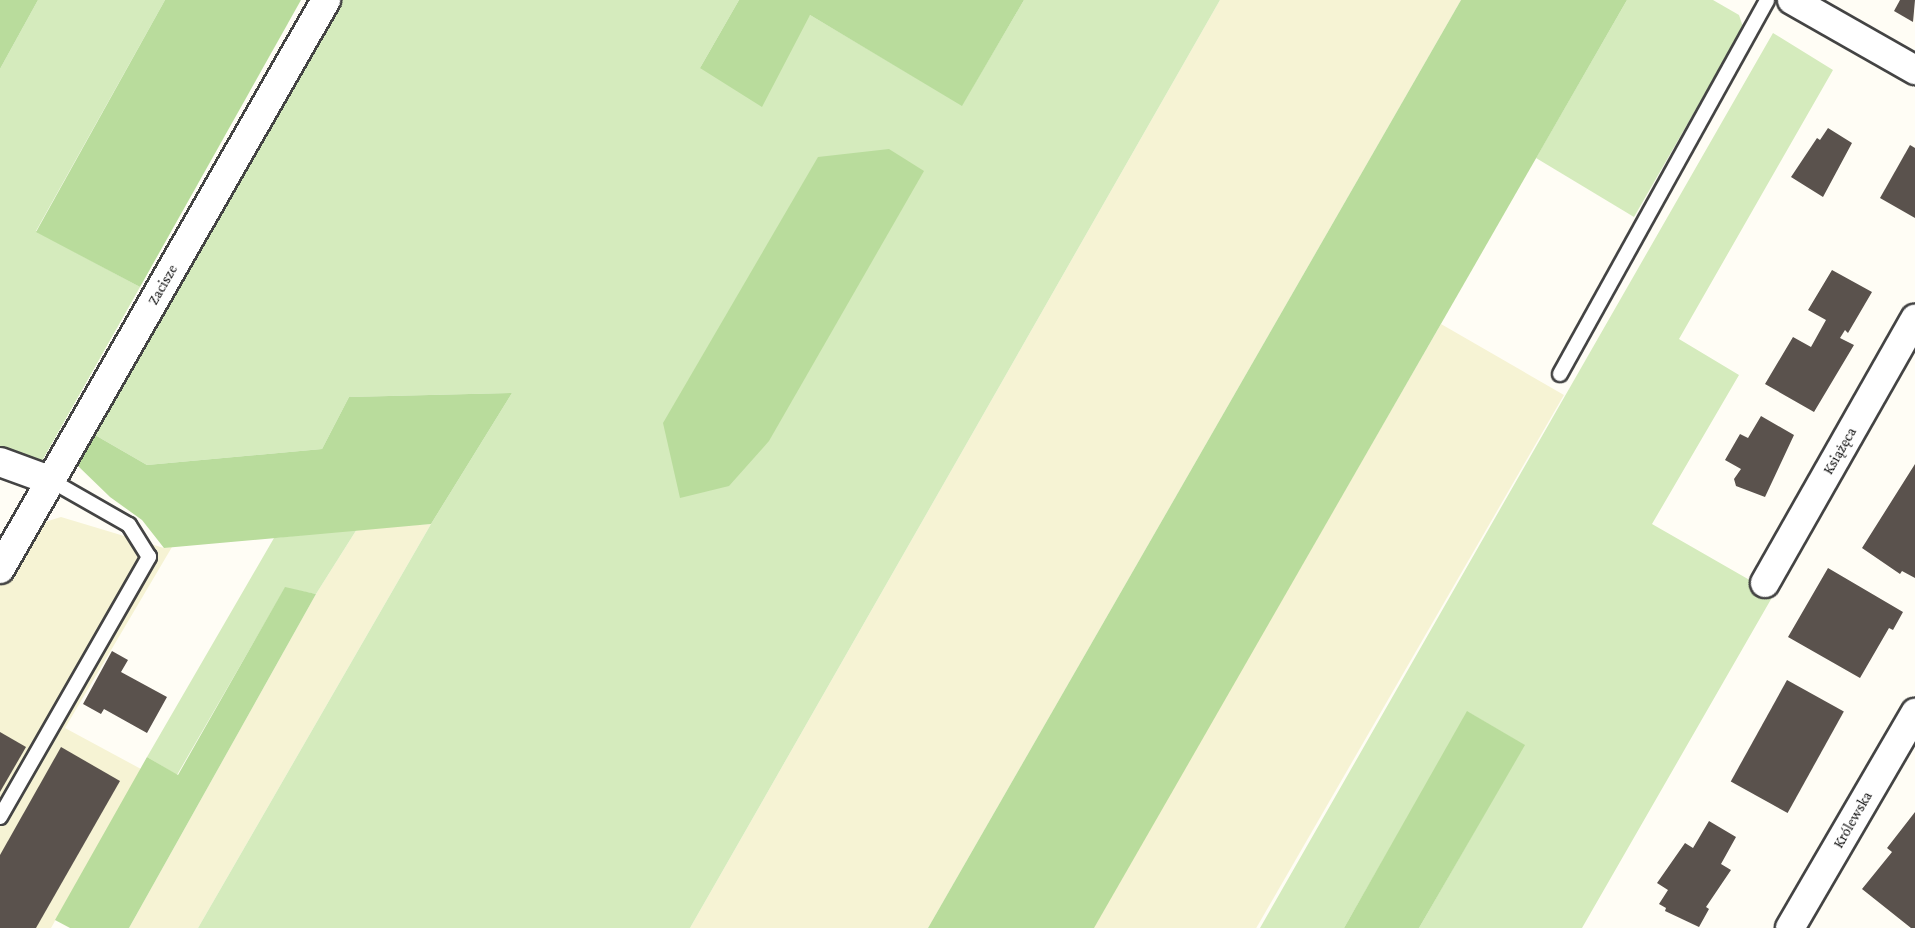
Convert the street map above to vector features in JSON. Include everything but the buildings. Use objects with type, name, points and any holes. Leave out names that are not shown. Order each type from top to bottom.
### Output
[{"type":"street","name":"Zacisze","points":[[0,569],[326,0]]},
{"type":"street","points":[[1792,0],[1915,70]]},
{"type":"street","name":"Książęca","points":[[1765,583],[1915,319]]},
{"type":"street","points":[[0,462],[52,481]]},
{"type":"street","name":"Królewska","points":[[1790,928],[1915,713]]},
{"type":"lane","points":[[1560,374],[1767,0]]},
{"type":"lane","points":[[0,817],[149,557],[129,525],[52,481]]},
{"type":"shaded area","points":[[1220,0],[1461,0],[928,928],[690,928]]},
{"type":"shaded area","points":[[1441,324],[1564,395],[1256,928],[1092,928]]},
{"type":"shaded area","points":[[61,517],[164,548],[172,547],[65,728],[141,769],[51,928],[0,928],[0,584],[35,525]]},
{"type":"shaded area","points":[[431,524],[198,928],[129,928],[316,594],[357,529]]},
{"type":"green space","points":[[0,0],[38,0],[0,69]]},
{"type":"green space","points":[[38,0],[165,0],[36,231],[140,287],[42,461],[0,453],[0,69]]},
{"type":"green space","points":[[165,0],[301,0],[140,287],[36,232]]},
{"type":"green space","points":[[342,0],[739,0],[700,68],[810,15],[962,105],[1024,0],[1220,0],[690,928],[198,928],[431,524],[512,393],[349,397],[322,449],[147,465],[95,435]]},
{"type":"green space","points":[[739,0],[1024,0],[962,106],[810,15],[762,107],[700,68]]},
{"type":"green space","points":[[1461,0],[1627,0],[1094,928],[928,928]]},
{"type":"green space","points":[[1627,0],[1713,0],[1739,15],[1743,27],[1634,217],[1536,158]]},
{"type":"green space","points":[[1773,33],[1833,70],[1679,339],[1739,375],[1652,524],[1774,594],[1582,928],[1419,928],[1524,745],[1468,712],[1344,928],[1260,928]]},
{"type":"green space","points":[[889,149],[924,171],[769,441],[729,486],[680,498],[663,423],[818,157]]},
{"type":"green space","points":[[512,393],[431,524],[164,548],[142,520],[110,497],[77,465],[95,435],[147,465],[322,449],[349,397]]},
{"type":"green space","points":[[357,529],[316,594],[285,588],[177,775],[147,757],[274,538]]},
{"type":"green space","points":[[285,587],[316,594],[129,928],[70,928],[55,920],[147,757],[178,775]]},
{"type":"green space","points":[[1467,711],[1525,745],[1419,928],[1344,928]]}]
